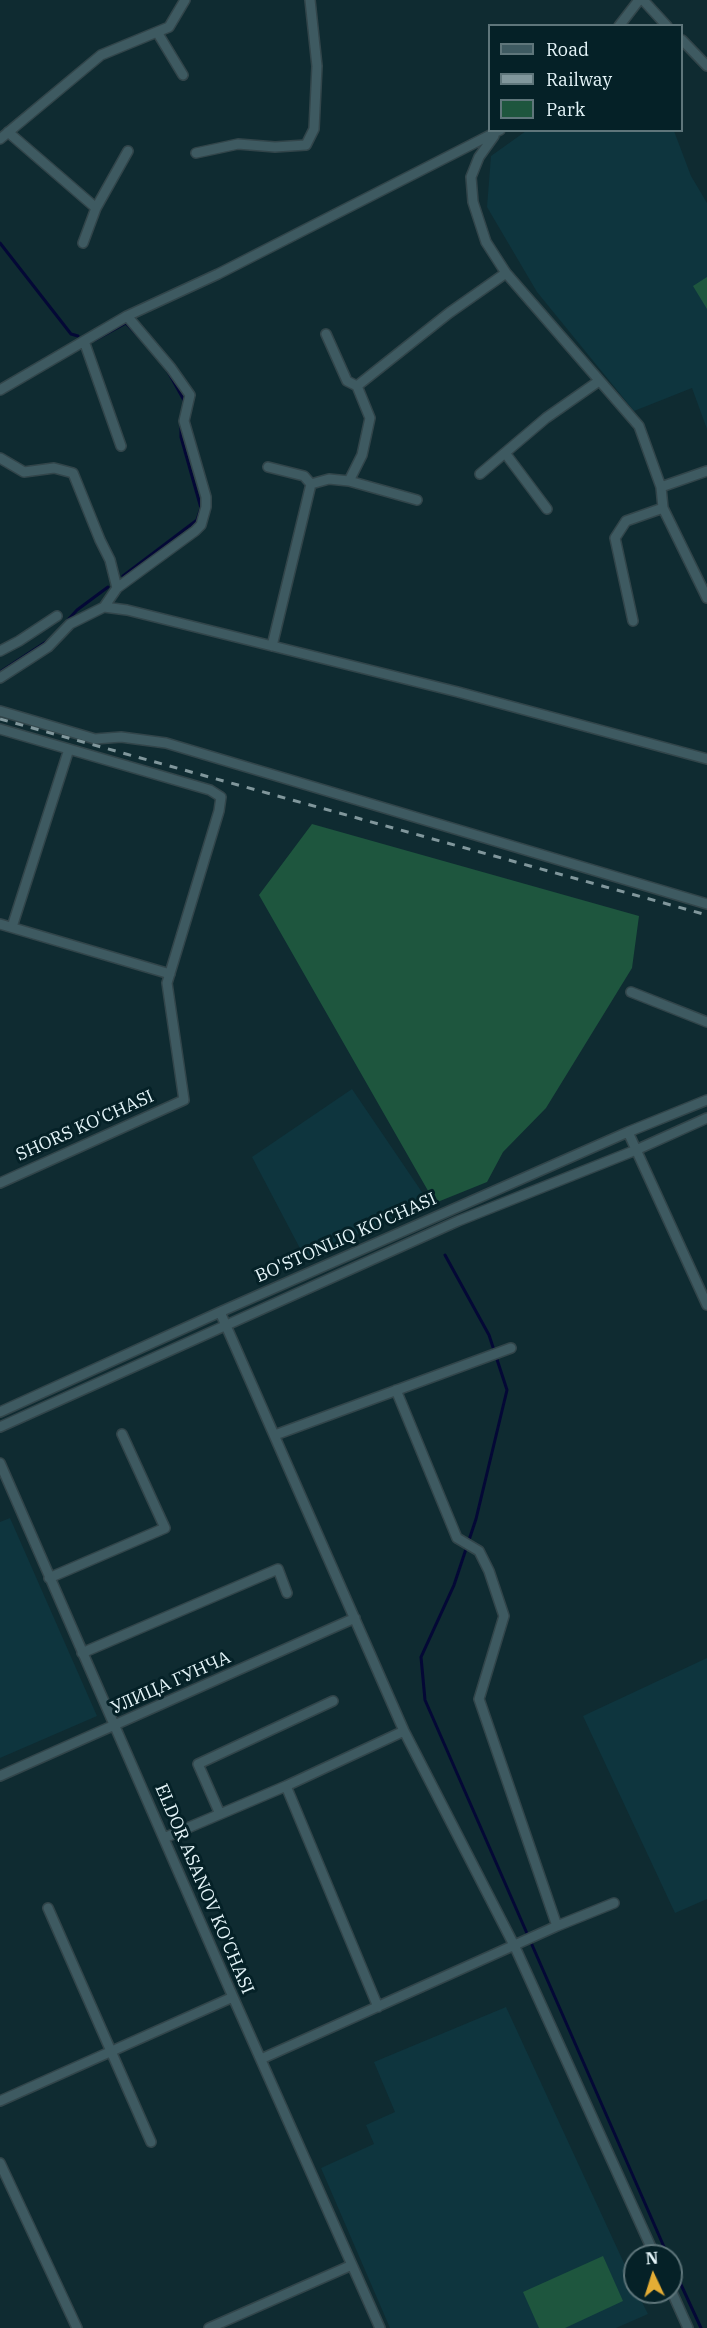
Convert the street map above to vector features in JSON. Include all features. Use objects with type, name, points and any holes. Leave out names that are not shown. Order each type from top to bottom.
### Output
[{"type":"street","points":[[0,139],[101,55],[170,27],[185,0]]},
{"type":"street","points":[[196,153],[238,144],[274,147],[306,145],[314,129],[317,66],[310,0]]},
{"type":"street","points":[[621,24],[639,0]]},
{"type":"street","points":[[644,0],[665,24]]},
{"type":"street","points":[[158,32],[183,75]]},
{"type":"street","points":[[683,42],[707,66]]},
{"type":"street","points":[[8,132],[96,208]]},
{"type":"street","points":[[0,390],[127,316],[218,274],[497,132]]},
{"type":"street","points":[[498,132],[474,166],[471,189],[482,232],[506,273],[639,426],[661,487],[663,508],[707,598]]},
{"type":"street","points":[[83,243],[96,208],[128,152]]},
{"type":"street","points":[[357,386],[449,313],[506,273]]},
{"type":"street","points":[[0,678],[48,647],[70,624],[104,607],[117,588],[201,525],[206,498],[184,421],[190,395],[171,368],[127,316]]},
{"type":"street","points":[[326,334],[347,381],[357,386],[370,418],[362,455],[350,481]]},
{"type":"street","points":[[84,340],[121,447]]},
{"type":"street","points":[[480,474],[546,417],[599,381]]},
{"type":"street","points":[[505,453],[547,509]]},
{"type":"street","points":[[0,459],[24,472],[54,468],[74,473],[110,560],[117,588]]},
{"type":"street","points":[[268,467],[304,476],[311,484]]},
{"type":"street","points":[[661,487],[707,471]]},
{"type":"street","points":[[311,484],[329,479],[350,481],[417,500]]},
{"type":"street","points":[[272,646],[311,484]]},
{"type":"street","points":[[633,621],[615,538],[626,521],[663,508]]},
{"type":"street","points":[[104,607],[127,610],[458,692],[707,759]]},
{"type":"street","points":[[0,651],[57,616]]},
{"type":"street","points":[[0,711],[95,739],[121,737],[166,743],[707,904]]},
{"type":"street","points":[[0,729],[210,789],[220,797],[219,811],[170,974],[0,924]]},
{"type":"street","points":[[12,927],[69,749]]},
{"type":"street","name":"SHORS KO'CHASI","points":[[0,1183],[184,1100],[167,983],[170,974]]},
{"type":"street","points":[[631,992],[707,1022]]},
{"type":"street","name":"BO'STONLIQ KO'CHASI","points":[[0,1412],[219,1312],[628,1132],[707,1100]]},
{"type":"street","name":"BO'STONLIQ KO'CHASI","points":[[0,1426],[458,1221],[636,1150],[707,1118]]},
{"type":"street","points":[[628,1132],[707,1305]]},
{"type":"street","points":[[219,1312],[404,1731],[517,1945],[651,2244]]},
{"type":"street","points":[[275,1435],[508,1349]]},
{"type":"street","points":[[396,1390],[457,1538],[479,1551],[489,1571],[504,1616],[479,1699],[557,1926]]},
{"type":"street","points":[[49,1578],[165,1528],[122,1434]]},
{"type":"street","name":"ELDOR ASANOV KO'CHASI","points":[[0,1463],[232,1997],[380,2328]]},
{"type":"street","points":[[82,1653],[278,1569],[287,1593]]},
{"type":"street","name":"УЛИЦА ГУНЧА","points":[[0,1776],[355,1618]]},
{"type":"street","points":[[220,1814],[198,1764],[333,1701]]},
{"type":"street","points":[[164,1838],[286,1786],[404,1731]]},
{"type":"street","points":[[286,1786],[378,2007]]},
{"type":"street","points":[[261,2059],[557,1926],[614,1903]]},
{"type":"street","points":[[48,1908],[151,2142]]},
{"type":"street","points":[[0,2101],[232,1997]]},
{"type":"street","points":[[0,2163],[77,2328]]},
{"type":"street","points":[[209,2328],[352,2265]]},
{"type":"street","points":[[677,2304],[688,2328]]},
{"type":"shaded area","points":[[525,132],[674,132],[691,176],[707,203],[707,429],[692,388],[634,411],[537,292],[487,207],[491,156]]},
{"type":"shaded area","points":[[352,1089],[428,1201],[305,1258],[252,1157]]},
{"type":"shaded area","points":[[10,1518],[97,1716],[0,1758],[0,1522]]},
{"type":"shaded area","points":[[707,1658],[707,1899],[675,1913],[583,1716]]},
{"type":"shaded area","points":[[506,2007],[623,2261],[623,2304],[643,2304],[648,2314],[616,2328],[390,2328],[321,2168],[374,2144],[366,2125],[395,2112],[374,2062]]},
{"type":"green space","points":[[707,277],[707,309],[693,286]]},
{"type":"green space","points":[[312,824],[639,916],[632,968],[546,1108],[503,1152],[487,1182],[435,1203],[259,895]]},
{"type":"green space","points":[[603,2256],[623,2301],[565,2328],[539,2328],[523,2292]]},
{"type":"waterway","points":[[0,243],[71,334],[78,336]]},
{"type":"waterway","points":[[95,340],[126,323],[141,339]]},
{"type":"waterway","points":[[165,366],[185,402]]},
{"type":"waterway","points":[[123,576],[197,520],[201,508],[181,437],[181,423]]},
{"type":"waterway","points":[[66,622],[77,610],[108,587]]},
{"type":"waterway","points":[[0,672],[49,640]]},
{"type":"waterway","points":[[445,1255],[489,1335],[507,1390],[476,1519],[454,1585],[421,1657],[425,1700],[663,2244]]},
{"type":"waterway","points":[[683,2289],[701,2328]]},
{"type":"railway","points":[[0,719],[707,915]]}]
